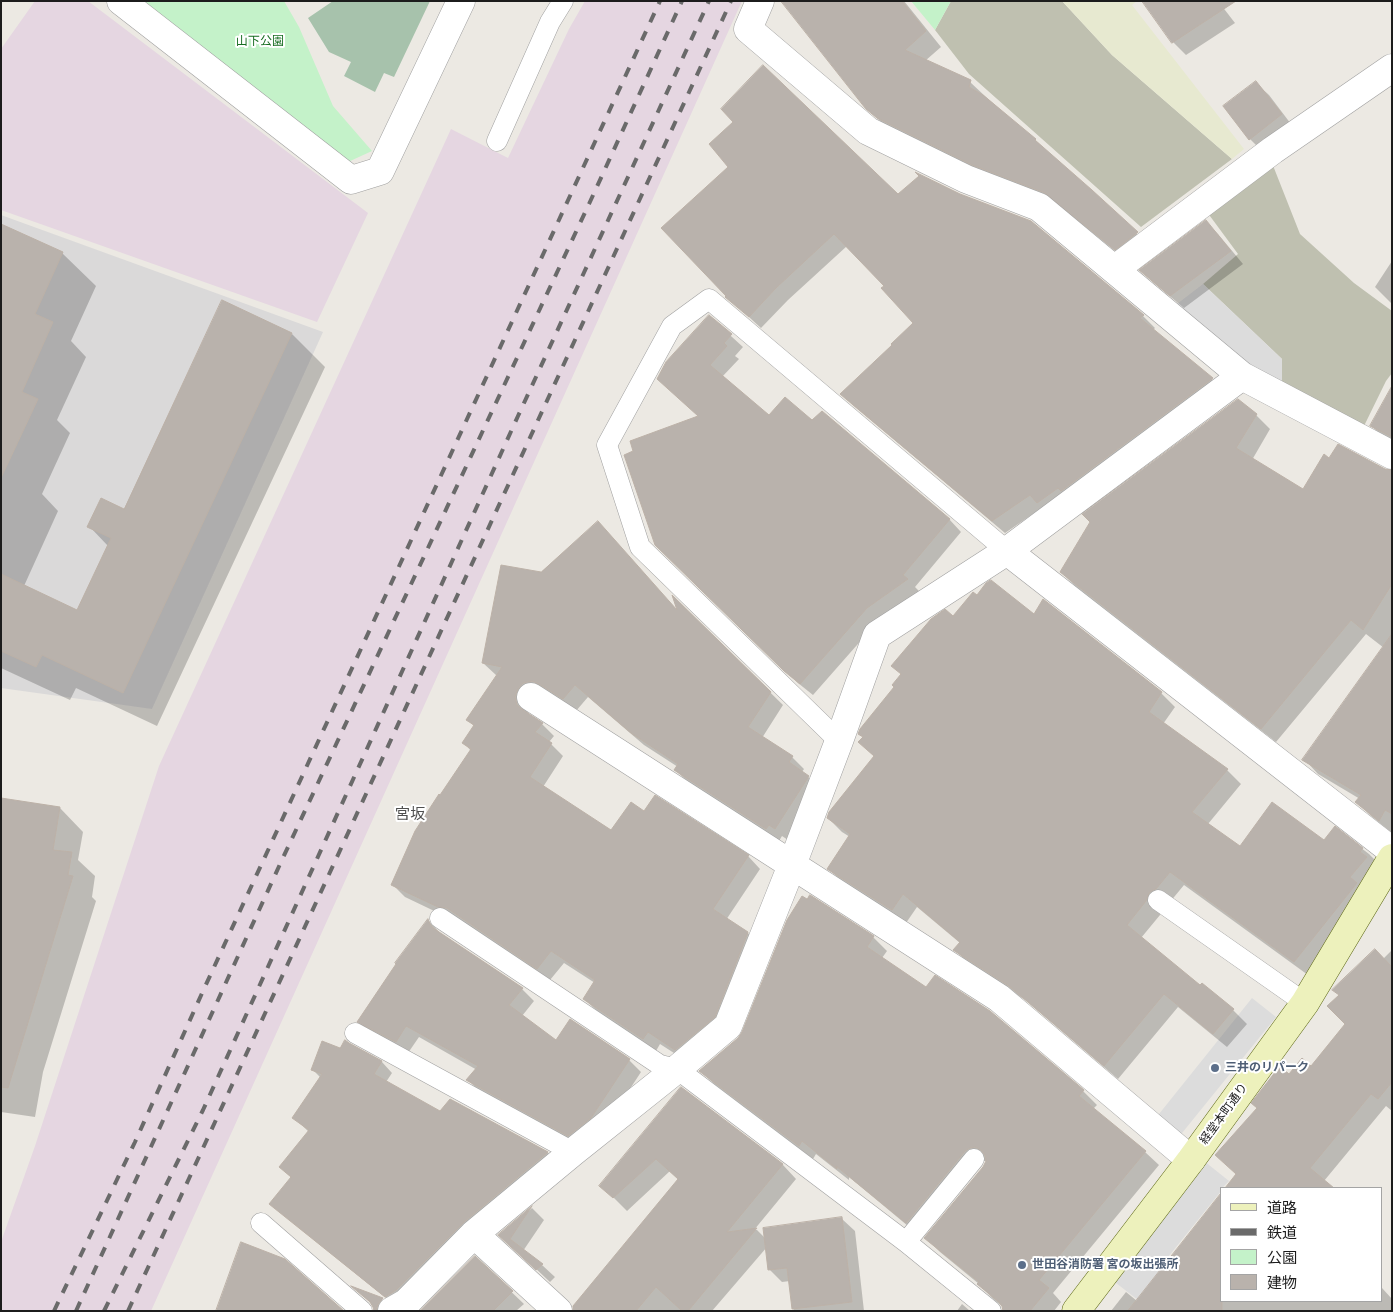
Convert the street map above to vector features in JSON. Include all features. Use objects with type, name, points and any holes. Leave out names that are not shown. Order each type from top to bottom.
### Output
[{"type":"main road","name":"経堂本町通り","points":[[1076,1311],[1190,1160],[1305,1002],[1392,858]]},
{"type":"street","points":[[121,1],[351,180],[380,171],[461,1]]},
{"type":"street","points":[[760,1],[748,29],[868,130],[966,180],[1039,207],[1242,376],[1392,455]]},
{"type":"street","points":[[1115,269],[1273,150],[1392,68]]},
{"type":"street","points":[[392,1311],[406,1302],[474,1234],[728,1026],[792,865],[877,634],[1007,551],[1242,376]]},
{"type":"street","points":[[1007,551],[1392,851]]},
{"type":"street","points":[[531,697],[999,998],[1190,1160]]},
{"type":"street","points":[[474,1234],[558,1311]]},
{"type":"lane","points":[[497,141],[550,22],[563,1]]},
{"type":"lane","points":[[839,741],[640,546],[607,445],[672,326],[709,299],[1007,551]]},
{"type":"lane","points":[[1158,900],[1305,1002]]},
{"type":"lane","points":[[440,918],[660,1065],[678,1068],[906,1242],[991,1311]]},
{"type":"lane","points":[[355,1033],[572,1152]]},
{"type":"lane","points":[[906,1242],[974,1159]]},
{"type":"lane","points":[[261,1223],[362,1311]]},
{"type":"shaded area","points":[[35,1],[88,1],[368,213],[317,322],[1,210],[1,49]]},
{"type":"shaded area","points":[[585,1],[742,1],[151,1311],[1,1311],[1,1242],[35,1146],[159,766],[451,129],[508,158],[569,29]]},
{"type":"shaded area","points":[[951,1],[1062,1],[1112,55],[1232,159],[1141,227],[969,74],[935,30]]},
{"type":"shaded area","points":[[1062,1],[1137,1],[1132,5],[1244,149],[1232,159],[1112,55]]},
{"type":"shaded area","points":[[1272,163],[1300,234],[1354,283],[1392,311],[1392,373],[1386,381],[1364,426],[1282,385],[1282,359],[1203,284],[1238,254],[1207,212]]},
{"type":"shaded area","points":[[1,215],[323,332],[152,709],[1,688]]},
{"type":"shaded area","points":[[1203,284],[1282,359],[1282,385],[1251,367],[1173,307]]},
{"type":"shaded area","name":"三井のリパーク","points":[[1252,998],[1276,1017],[1178,1138],[1155,1119]]},
{"type":"shaded area","points":[[1204,1161],[1229,1181],[1223,1187],[1220,1187],[1220,1192],[1160,1267],[1198,1297],[1152,1311],[1111,1279]]},
{"type":"green space","name":"山下公園","points":[[144,1],[284,1],[299,27],[333,106],[372,151],[348,162]]},
{"type":"green space","points":[[333,1],[430,1],[394,77],[384,73],[375,92],[344,76],[351,62],[329,52],[308,18]]},
{"type":"green space","points":[[911,1],[951,1],[935,30]]},
{"type":"building","points":[[781,1],[902,1],[926,31],[905,50],[971,80],[969,87],[983,95],[1036,139],[1138,232],[1115,250],[1045,193],[972,165],[877,118],[866,109]]},
{"type":"building","points":[[1142,1],[1236,1],[1172,43]]},
{"type":"building","points":[[763,65],[898,194],[919,176],[915,172],[960,194],[1031,221],[1144,315],[1140,318],[1213,378],[1061,491],[1058,488],[1037,503],[1030,495],[992,521],[840,394],[913,323],[881,288],[884,286],[834,234],[776,288],[749,317],[725,297],[661,228],[728,167],[709,144],[733,122],[721,109]]},
{"type":"building","points":[[1256,81],[1282,114],[1249,140],[1223,106]]},
{"type":"building","points":[[1206,220],[1231,251],[1170,296],[1139,270]]},
{"type":"building","points":[[1,224],[63,252],[35,314],[53,322],[22,392],[38,399],[1,478]]},
{"type":"building","points":[[222,300],[292,333],[123,693],[42,655],[36,667],[1,651],[1,574],[77,610],[111,538],[87,527],[101,498],[124,509]]},
{"type":"building","points":[[709,315],[732,334],[724,343],[727,346],[710,365],[769,415],[785,397],[812,420],[822,411],[950,519],[903,575],[908,579],[867,608],[800,684],[784,671],[655,545],[624,455],[633,451],[630,441],[698,416],[657,379],[666,362]]},
{"type":"building","points":[[1392,386],[1392,437],[1370,426]]},
{"type":"building","points":[[1238,399],[1257,414],[1236,448],[1303,489],[1324,454],[1329,458],[1338,444],[1385,469],[1392,470],[1392,584],[1363,630],[1351,620],[1261,729],[1060,572],[1090,522],[1082,514]]},
{"type":"building","points":[[598,521],[677,610],[672,595],[771,692],[748,727],[793,756],[789,762],[809,776],[775,829],[769,825],[766,829],[674,770],[678,764],[631,733],[575,685],[563,699],[532,681],[523,683],[518,689],[515,697],[517,705],[543,723],[535,732],[552,743],[530,777],[611,830],[631,802],[644,811],[655,795],[749,855],[713,909],[748,932],[715,1017],[675,1050],[648,1032],[643,1039],[583,999],[595,980],[551,951],[537,969],[447,908],[438,907],[391,885],[415,831],[471,749],[462,743],[474,725],[466,720],[502,667],[482,663],[501,565],[541,572]]},
{"type":"building","points":[[991,580],[1034,614],[1043,599],[1162,692],[1149,712],[1228,769],[1192,812],[1240,846],[1272,802],[1324,840],[1335,826],[1363,848],[1360,852],[1367,857],[1350,877],[1357,883],[1294,962],[1170,872],[1156,889],[1149,893],[1146,901],[1127,925],[1200,985],[1202,983],[1234,1009],[1213,1034],[1164,994],[1104,1066],[1009,986],[953,950],[960,942],[903,894],[892,910],[827,869],[850,834],[827,818],[829,812],[874,756],[858,742],[863,737],[858,734],[894,687],[892,685],[901,674],[891,666],[931,619],[945,609],[953,616],[973,592],[977,595],[986,583]]},
{"type":"building","points":[[1392,634],[1392,814],[1385,810],[1379,821],[1355,802],[1361,795],[1302,760]]},
{"type":"building","points":[[1,798],[60,807],[53,850],[72,852],[68,875],[73,876],[8,1088],[1,1087]]},
{"type":"building","points":[[810,895],[874,936],[867,947],[926,987],[935,975],[990,1011],[1084,1090],[1079,1096],[1146,1151],[1039,1280],[1049,1288],[1030,1311],[1003,1311],[999,1302],[977,1284],[979,1282],[924,1238],[983,1167],[986,1161],[985,1155],[981,1150],[975,1147],[965,1151],[906,1223],[802,1141],[799,1146],[699,1071],[738,1038],[742,1032],[787,920],[802,896],[807,899]]},
{"type":"building","points":[[428,919],[433,928],[523,988],[509,1005],[556,1040],[570,1019],[630,1059],[591,1118],[568,1136],[466,1080],[478,1066],[406,1026],[396,1042],[357,1022],[395,963]]},
{"type":"building","points":[[1375,949],[1392,967],[1392,1082],[1378,1099],[1371,1094],[1310,1168],[1333,1187],[1226,1187],[1236,1174],[1215,1155],[1257,1108],[1251,1103],[1280,1066],[1289,1074],[1302,1058],[1311,1066],[1345,1024],[1327,1006],[1339,995],[1332,990]]},
{"type":"building","points":[[345,1040],[382,1061],[374,1074],[440,1111],[450,1099],[548,1152],[464,1222],[396,1290],[385,1297],[269,1204],[291,1177],[279,1167],[309,1130],[292,1118],[322,1074],[311,1070],[322,1041],[340,1048]]},
{"type":"building","points":[[681,1087],[783,1164],[727,1232],[757,1228],[688,1311],[682,1311],[656,1287],[636,1311],[573,1311],[573,1306],[678,1179],[656,1159],[613,1198],[599,1186]]},
{"type":"building","points":[[1220,1195],[1220,1302],[1222,1302],[1222,1311],[1128,1311]]},
{"type":"building","points":[[532,1206],[510,1239],[543,1264],[536,1270],[498,1235]]},
{"type":"building","points":[[842,1217],[852,1302],[792,1309],[787,1268],[768,1270],[763,1228]]},
{"type":"building","points":[[241,1242],[285,1259],[344,1311],[216,1311]]},
{"type":"building","points":[[475,1256],[513,1291],[493,1311],[420,1311]]},
{"type":"building","points":[[351,1286],[383,1298],[378,1304],[376,1311],[374,1311],[370,1302]]},
{"type":"railway","points":[[54,1311],[135,1142],[660,1]]},
{"type":"railway","points":[[76,1311],[281,862],[682,1]]},
{"type":"railway","points":[[104,1311],[203,1110],[518,416],[709,1]]},
{"type":"railway","points":[[128,1311],[731,1]]},
{"type":"place","name":"三井のリパーク","points":[[1215,1068]]},
{"type":"place","name":"世田谷消防署 宮の坂出張所","points":[[1022,1265]]},
{"type":"district","name":"宮坂","points":[[410,815]]}]
